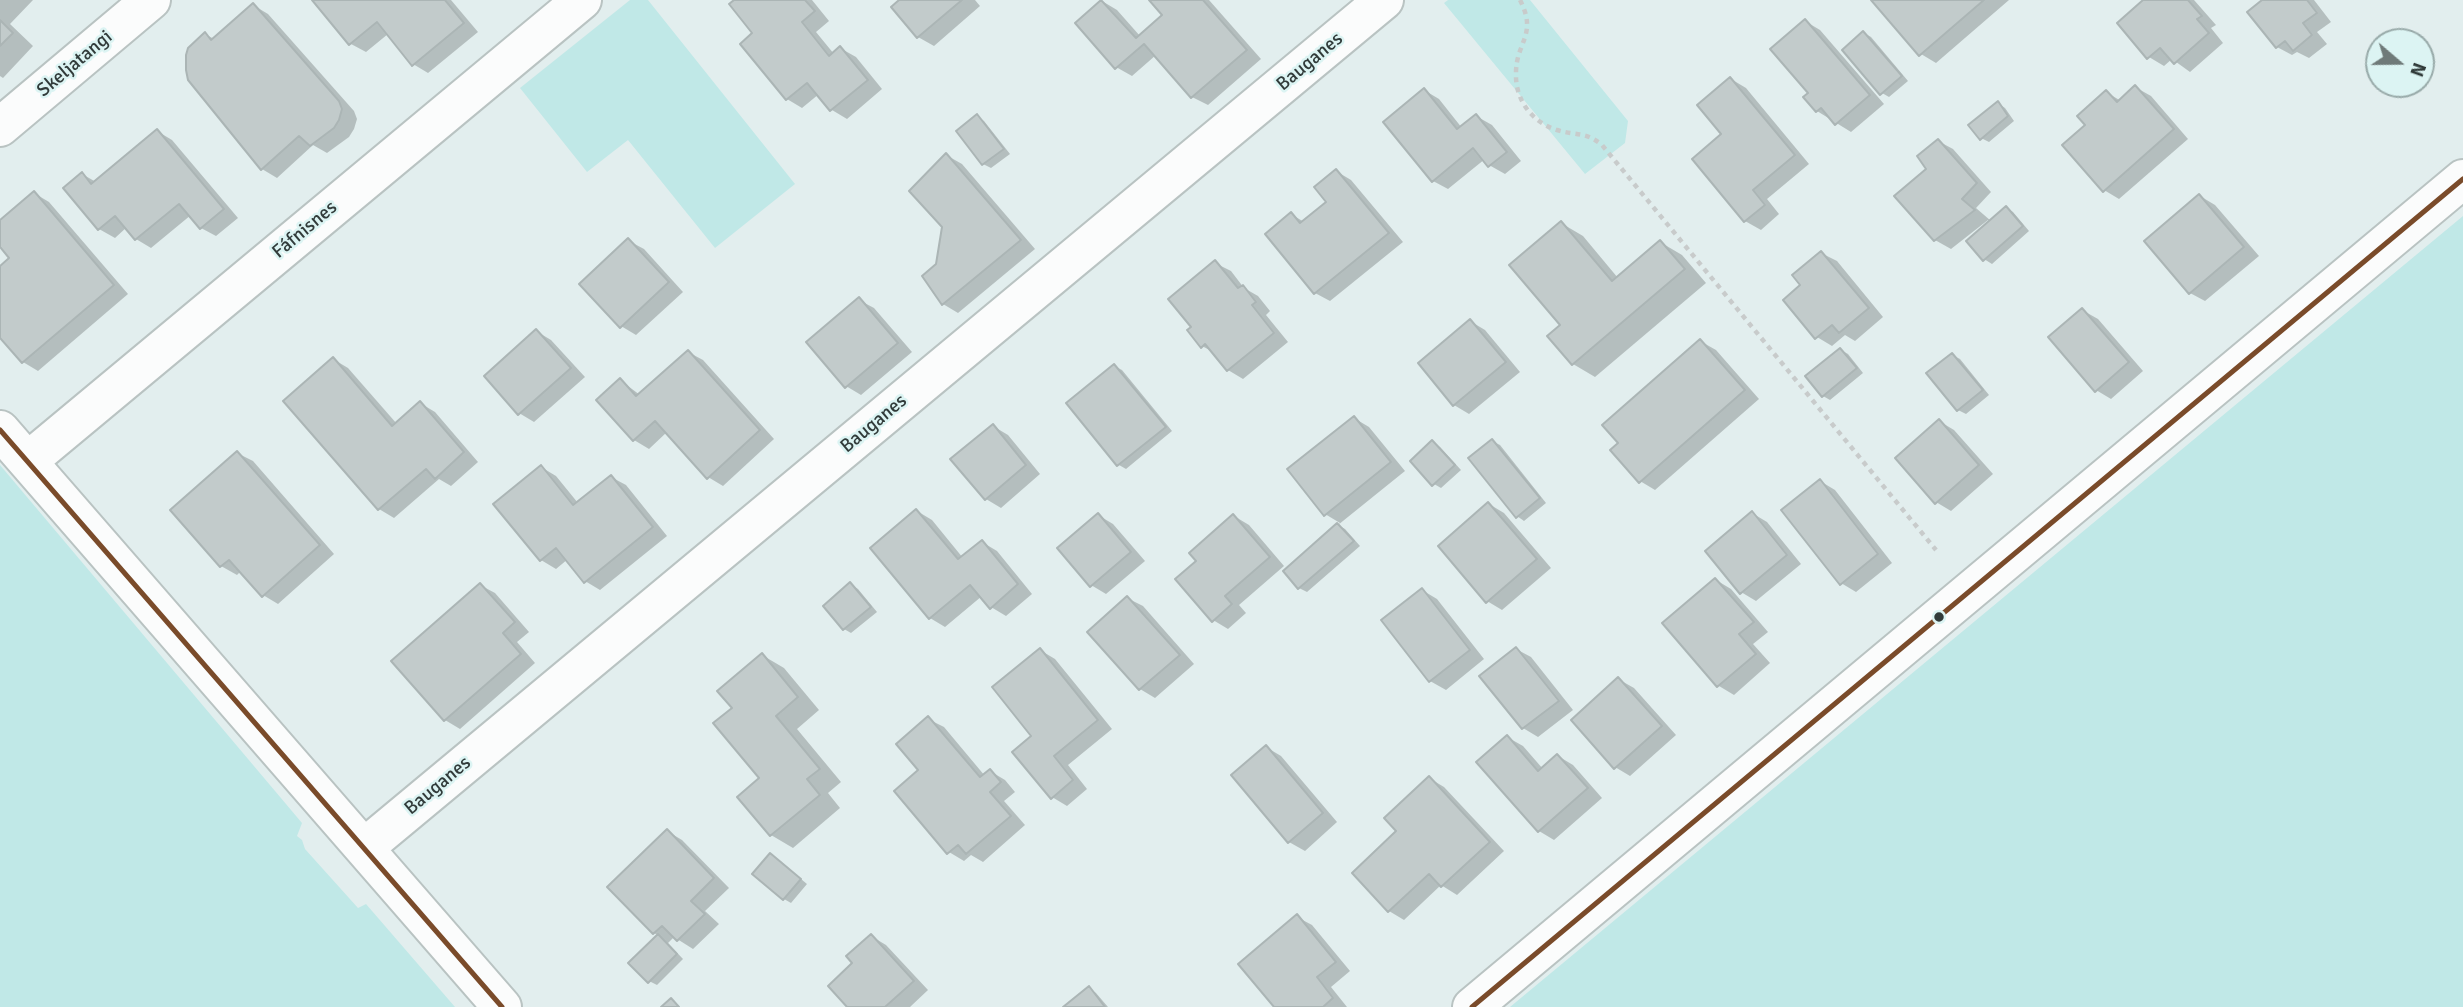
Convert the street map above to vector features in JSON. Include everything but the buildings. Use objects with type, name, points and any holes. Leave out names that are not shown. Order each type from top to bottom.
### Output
[{"type":"street","name":"Skeljatangi","points":[[0,127],[151,0]]},
{"type":"street","name":"Fáfnisnes","points":[[28,461],[582,0]]},
{"type":"street","name":"Bauganes","points":[[364,848],[1384,0]]},
{"type":"street","points":[[1472,1007],[2463,178]]},
{"type":"street","points":[[0,430],[502,1007]]},
{"type":"path","points":[[1520,0],[1528,18],[1527,35],[1516,69],[1516,88],[1524,106],[1533,117],[1545,125],[1559,131],[1584,134],[1602,145],[1936,550]]},
{"type":"shaded area","points":[[630,0],[648,0],[795,184],[715,248],[628,140],[587,172],[520,88]]},
{"type":"shaded area","points":[[1448,0],[1530,0],[1628,121],[1625,143],[1585,174],[1444,3]]},
{"type":"shaded area","points":[[2463,216],[2463,1007],[1510,1007]]},
{"type":"shaded area","points":[[0,465],[302,823],[297,836],[302,840],[305,849],[358,908],[366,904],[455,1007],[0,1007]]},
{"type":"transit line","points":[[1472,1007],[2463,179]]},
{"type":"transit line","points":[[0,430],[502,1007]]}]
